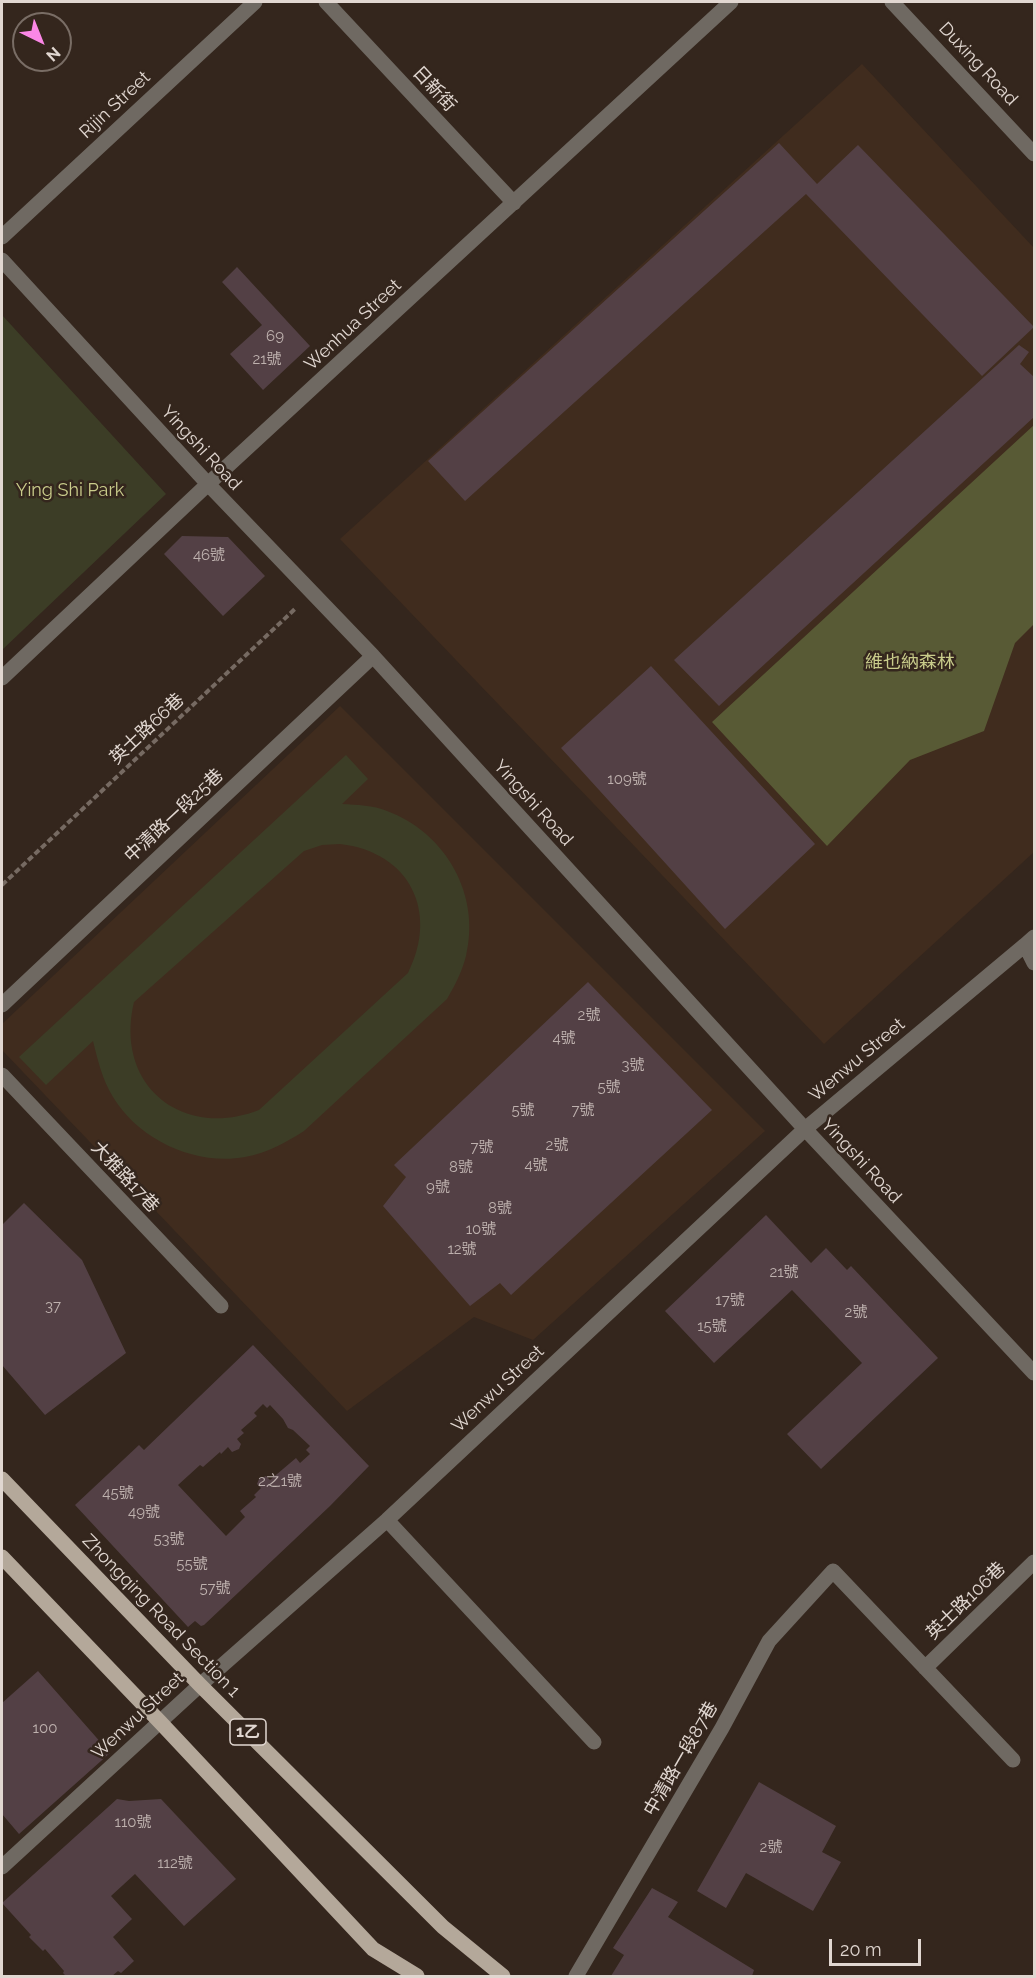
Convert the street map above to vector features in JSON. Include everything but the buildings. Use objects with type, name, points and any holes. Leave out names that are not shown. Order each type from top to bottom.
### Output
[{"type":"main road","name":"Zhongqing Road Section 1","points":[[2,1479],[200,1685],[443,1927],[504,1977]]},
{"type":"main road","points":[[2,1557],[374,1949],[417,1977]]},
{"type":"street","name":"Rijin Street","points":[[2,237],[255,2]]},
{"type":"street","name":"日新街","points":[[326,2],[514,203]]},
{"type":"street","name":"Wenhua Street","points":[[2,678],[208,484],[731,2]]},
{"type":"street","name":"Duxing Road","points":[[892,2],[1035,154]]},
{"type":"street","name":"Yingshi Road","points":[[2,260],[208,484],[373,656],[805,1130],[1035,1373]]},
{"type":"street","name":"中清路一段25巷","points":[[2,1005],[373,656]]},
{"type":"street","name":"Wenwu Street","points":[[2,1867],[200,1685],[387,1520],[805,1130],[1032,943]]},
{"type":"street","points":[[1032,943],[1035,963]]},
{"type":"street","name":"大雅路17巷","points":[[2,1075],[221,1306]]},
{"type":"street","points":[[387,1520],[594,1742]]},
{"type":"street","name":"英士路106巷","points":[[925,1668],[1035,1562]]},
{"type":"street","name":"中清路一段87巷","points":[[576,1977],[722,1728],[769,1641],[833,1571],[925,1668]]},
{"type":"street","points":[[925,1668],[1013,1760]]},
{"type":"path","name":"英士路66巷","points":[[2,885],[312,594]]},
{"type":"shaded area","points":[[862,64],[1034,248],[1034,852],[824,1044],[340,539]]},
{"type":"shaded area","points":[[340,706],[765,1131],[533,1340],[474,1317],[347,1411],[2,1050],[2,1024]]},
{"type":"green space","name":"Ying Shi Park","points":[[2,315],[166,494],[2,650]]},
{"type":"green space","name":"維也納森林","points":[[1034,425],[1034,624],[1015,643],[984,731],[910,760],[827,846],[712,722]]},
{"type":"green space","points":[[346,755],[368,779],[342,804],[376,808],[408,821],[442,850],[463,889],[468,911],[469,933],[466,956],[447,999],[304,1131],[268,1150],[245,1157],[226,1159],[207,1157],[188,1153],[153,1137],[124,1112],[113,1097],[103,1077],[93,1041],[46,1085],[19,1057]],"holes":[[[340,844],[364,849],[385,859],[400,872],[412,889],[419,907],[420,928],[417,950],[408,973],[259,1110],[231,1117],[204,1117],[180,1111],[160,1098],[144,1081],[134,1058],[130,1032],[134,1002],[304,851],[322,845]]]}]
